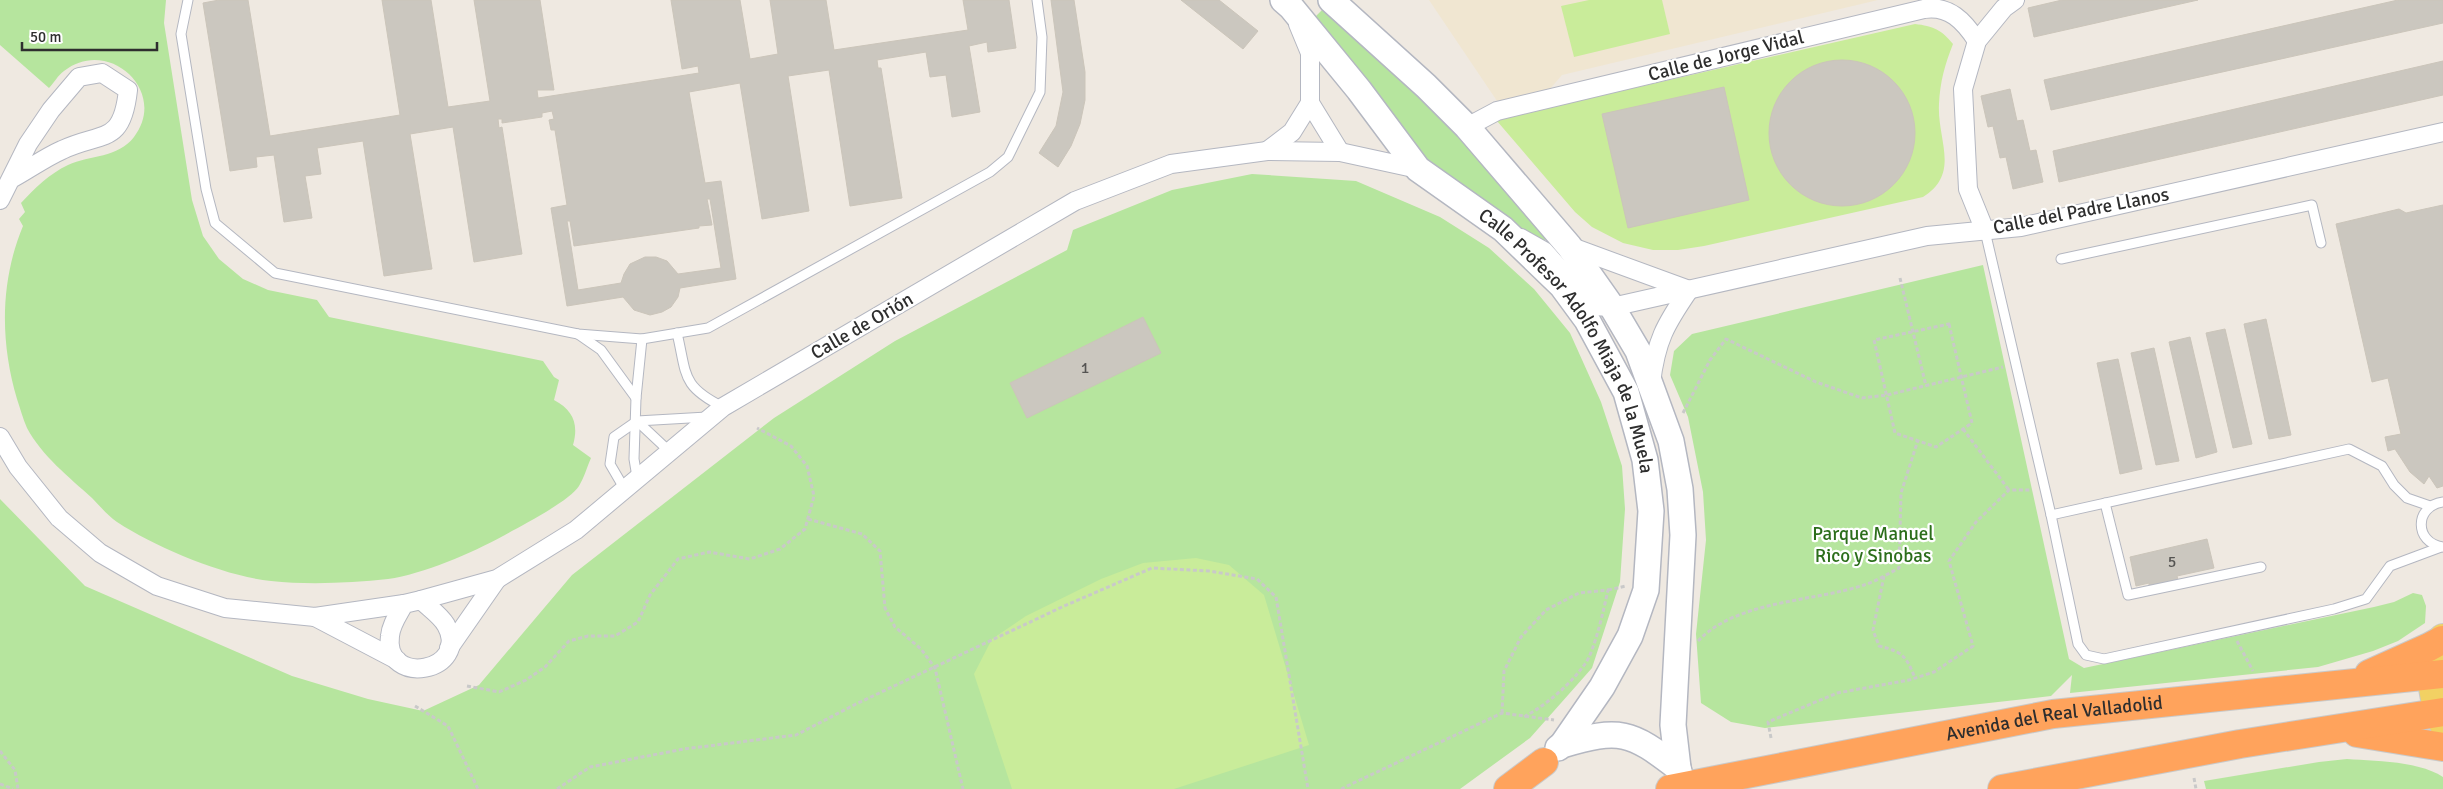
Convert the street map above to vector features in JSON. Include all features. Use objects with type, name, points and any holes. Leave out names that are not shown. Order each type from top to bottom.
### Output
[{"type":"highway","points":[[2349,684],[2443,639]]},
{"type":"highway","name":"Avenida del Real Valladolid","points":[[1679,783],[2053,714],[2437,675]]},
{"type":"highway","points":[[2020,787],[2078,781],[2334,729],[2441,716]]},
{"type":"highway","points":[[2334,729],[2443,747]]},
{"type":"highway","points":[[1508,789],[1553,754]]},
{"type":"main road","points":[[2441,716],[2433,693],[2437,675],[2434,658],[2443,639]]},
{"type":"street","name":"Calle Profesor Adolfo Miaja de la Muela","points":[[1331,0],[1426,86],[1467,127],[1569,246],[1612,307],[1638,351],[1671,441],[1680,489],[1683,535],[1673,725],[1679,783]]},
{"type":"street","points":[[1984,231],[1968,189],[1963,89],[1977,41],[2004,8],[2015,0]]},
{"type":"street","name":"Calle Profesor Adolfo Miaja de la Muela","points":[[1287,3],[1359,90],[1418,169],[1504,229],[1562,286],[1587,320],[1605,350],[1626,392],[1645,460],[1651,511],[1646,590],[1630,636],[1602,687],[1528,789]]},
{"type":"street","points":[[1287,3],[1310,53],[1310,103],[1340,152]]},
{"type":"street","name":"Calle de Jorge Vidal","points":[[1467,127],[1497,111],[1924,8],[1934,7],[1947,10],[1966,24],[1977,41]]},
{"type":"street","points":[[0,200],[28,144],[51,110],[79,77],[102,73],[128,90],[126,111],[115,131],[94,140],[63,149],[12,179]]},
{"type":"street","name":"Calle de Orión","points":[[1267,151],[1292,132],[1310,103]]},
{"type":"street","name":"Calle del Padre Llanos","points":[[1504,229],[1544,251],[1593,306],[1612,307],[1927,236],[2021,227],[2443,132]]},
{"type":"street","name":"Calle de Orión","points":[[0,437],[18,467],[59,518],[100,553],[156,586],[224,608],[314,617],[413,602],[496,579],[576,530],[631,482],[717,412],[1075,201],[1171,164],[1267,151],[1340,152],[1418,169]]},
{"type":"street","points":[[1569,246],[1689,290],[1665,325],[1655,355],[1651,384]]},
{"type":"street","points":[[1605,350],[1606,329],[1612,307]]},
{"type":"street","name":"Calle de Orión","points":[[314,617],[413,669],[428,668],[440,662],[464,622],[496,579]]},
{"type":"street","points":[[397,660],[392,652],[390,636],[395,618],[413,602],[445,623],[450,639],[448,648]]},
{"type":"street","points":[[1553,754],[1596,735],[1620,734],[1646,743],[1679,783]]},
{"type":"lane","points":[[188,0],[181,34],[206,189],[215,223],[275,273],[578,334],[642,339],[708,328],[990,172],[1008,157],[1040,92],[1042,37],[1037,0]]},
{"type":"lane","points":[[2062,259],[2312,205],[2321,243]]},
{"type":"lane","points":[[1984,231],[2051,516],[2078,644],[2086,655],[2104,659],[2334,609],[2366,599],[2390,566],[2425,555],[2442,547]]},
{"type":"lane","points":[[677,333],[688,379],[694,390],[717,412]]},
{"type":"lane","points":[[578,334],[601,350],[636,398]]},
{"type":"lane","points":[[631,482],[642,339]]},
{"type":"lane","points":[[631,482],[610,464],[614,437],[637,421],[717,412]]},
{"type":"lane","points":[[637,421],[669,451]]},
{"type":"lane","points":[[2051,516],[2350,449],[2382,466],[2394,485],[2407,498],[2430,506],[2443,502]]},
{"type":"lane","points":[[2104,503],[2128,595],[2261,567]]},
{"type":"lane","points":[[2430,506],[2422,517],[2421,530],[2428,542],[2442,547]]},
{"type":"path","points":[[1900,278],[1926,386]]},
{"type":"path","points":[[1949,324],[1962,377],[1972,423],[1936,447],[1895,433],[1874,340],[1949,324]]},
{"type":"path","points":[[1682,416],[1710,360],[1726,339],[1816,382],[1862,398],[1887,395],[1990,370]]},
{"type":"path","points":[[467,686],[500,692],[526,680],[544,667],[569,641],[588,636],[615,636],[638,622],[650,595],[678,559],[709,552],[750,559],[780,549],[805,529],[814,496],[808,466],[791,446],[757,428]]},
{"type":"path","points":[[1963,429],[2010,490]]},
{"type":"path","points":[[1693,647],[1710,630],[1750,612],[1865,585],[1899,568],[1901,493],[1918,440]]},
{"type":"path","points":[[1771,738],[1768,722],[1837,693],[1915,678],[1934,672],[1972,646],[1949,562],[1976,522],[2010,490],[2045,490]]},
{"type":"path","points":[[808,519],[862,534],[880,551],[885,608],[895,628],[920,649],[935,668],[963,789]]},
{"type":"path","points":[[556,789],[590,767],[684,749],[796,735],[858,703],[1062,607],[1152,568],[1209,571],[1257,579],[1276,597],[1308,789]]},
{"type":"path","points":[[1884,576],[1873,630],[1879,646],[1895,650],[1907,659],[1915,678]]},
{"type":"path","points":[[1502,713],[1504,671],[1521,637],[1546,610],[1579,593],[1628,586]]},
{"type":"path","points":[[1524,717],[1548,704],[1586,663],[1604,612],[1608,590]]},
{"type":"path","points":[[2232,632],[2257,678]]},
{"type":"path","points":[[416,706],[448,726],[478,789]]},
{"type":"path","points":[[1341,789],[1502,713],[1557,720]]},
{"type":"path","points":[[0,750],[15,770],[18,789]]},
{"type":"path","points":[[2194,778],[2196,789]]},
{"type":"path","points":[[0,784],[13,789]]},
{"type":"shaded area","points":[[1429,0],[1878,0],[1562,75],[1549,90],[1497,101]]},
{"type":"green space","points":[[0,0],[166,0],[164,23],[192,200],[203,236],[219,259],[243,279],[268,290],[317,300],[329,317],[543,361],[554,377],[559,380],[554,400],[566,408],[573,418],[575,437],[573,445],[591,458],[579,486],[574,492],[544,513],[491,543],[462,556],[416,573],[388,579],[359,582],[271,581],[233,573],[171,551],[133,532],[107,514],[48,457],[27,428],[11,377],[5,334],[5,312],[10,268],[23,226],[19,219],[25,212],[21,203],[43,182],[68,165],[112,152],[127,144],[134,137],[143,120],[144,102],[139,87],[129,74],[115,64],[98,60],[81,62],[64,71],[49,88],[0,45]]},
{"type":"green space","points":[[1589,0],[1662,0],[1670,34],[1574,57],[1561,6]]},
{"type":"green space","points":[[1324,8],[1459,132],[1549,237],[1543,241],[1479,203],[1421,157],[1349,57],[1314,18]]},
{"type":"green space","points":[[1915,24],[1937,30],[1945,35],[1953,44],[1940,88],[1939,117],[1944,167],[1935,188],[1923,197],[1704,246],[1678,250],[1653,250],[1623,243],[1592,227],[1575,212],[1497,121],[1498,119]]},
{"type":"green space","points":[[1252,174],[1356,181],[1440,217],[1489,248],[1534,289],[1570,333],[1601,402],[1622,466],[1625,509],[1620,582],[1592,668],[1530,738],[1460,789],[0,789],[0,499],[85,586],[292,676],[368,699],[423,711],[479,685],[572,575],[774,418],[895,341],[1067,250],[1073,230],[1172,190]]},
{"type":"green space","name":"Parque Manuel Rico y Sinobas","points":[[1983,265],[2069,659],[2084,668],[2374,607],[2394,602],[2413,593],[2422,595],[2426,606],[2425,623],[2398,641],[2373,651],[2318,667],[2070,693],[2072,675],[2051,696],[1765,728],[1731,722],[1701,703],[1696,634],[1706,540],[1703,492],[1688,417],[1670,375],[1674,351],[1692,334]]},
{"type":"green space","points":[[1196,558],[1229,565],[1264,595],[1309,745],[1174,789],[1012,789],[974,674],[992,639],[1026,616],[1101,579],[1143,563]]},
{"type":"green space","points":[[2347,759],[2383,761],[2422,768],[2443,777],[2443,789],[2206,789],[2204,781],[2319,762]]},
{"type":"building","points":[[219,0],[248,0],[270,136],[400,115],[382,0],[431,0],[448,107],[490,101],[474,0],[540,0],[554,90],[537,90],[538,98],[699,73],[698,66],[682,69],[671,0],[740,0],[750,59],[778,54],[770,0],[826,0],[834,50],[968,30],[963,0],[1009,0],[1016,48],[988,52],[987,42],[969,46],[980,112],[952,117],[946,75],[930,77],[926,52],[877,60],[878,68],[881,68],[902,198],[850,206],[829,70],[788,76],[809,211],[762,219],[740,83],[689,92],[705,183],[721,181],[736,279],[680,288],[678,297],[671,307],[650,315],[634,310],[623,297],[567,306],[551,208],[567,205],[555,130],[551,130],[549,120],[554,119],[552,111],[542,113],[542,117],[502,123],[502,119],[498,119],[499,128],[502,127],[522,254],[474,262],[453,127],[410,134],[432,269],[384,276],[363,141],[317,148],[321,174],[305,176],[312,218],[284,222],[274,155],[256,157],[257,167],[230,171],[203,3]],"holes":[[[707,199],[710,199],[721,268],[678,274],[667,261],[656,257],[645,257],[630,264],[621,283],[578,290],[567,221],[570,221],[574,246],[699,228],[699,226],[712,225]]]},
{"type":"building","points":[[1051,0],[1074,0],[1085,72],[1085,100],[1080,124],[1071,146],[1058,167],[1039,153],[1056,126],[1063,92]]},
{"type":"building","points":[[1181,0],[1219,0],[1258,31],[1243,49]]},
{"type":"building","points":[[2062,0],[2198,0],[2034,37],[2028,8]]},
{"type":"building","points":[[2398,0],[2443,0],[2443,23],[2051,110],[2044,80]]},
{"type":"building","points":[[1842,60],[1856,61],[1870,66],[1883,72],[1894,81],[1903,92],[1909,105],[1914,119],[1914,147],[1909,161],[1903,174],[1894,185],[1883,194],[1870,200],[1856,205],[1842,206],[1828,205],[1814,200],[1801,194],[1790,185],[1781,174],[1775,161],[1770,147],[1769,133],[1770,119],[1775,105],[1781,92],[1790,81],[1801,72],[1814,66],[1828,61]]},
{"type":"building","points":[[2443,61],[2443,95],[2059,182],[2053,151]]},
{"type":"building","points":[[1724,87],[1749,200],[1628,228],[1602,114]]},
{"type":"building","points":[[2010,89],[2017,121],[2023,120],[2030,151],[2036,150],[2043,182],[2013,189],[2006,157],[2000,158],[1993,126],[1988,127],[1981,96]]},
{"type":"building","points":[[2443,205],[2443,486],[2437,488],[2429,476],[2424,484],[2410,472],[2395,449],[2388,451],[2385,437],[2401,434],[2388,378],[2372,382],[2336,224],[2399,209],[2406,213]]},
{"type":"building","points":[[1143,317],[1161,353],[1027,418],[1010,383]]},
{"type":"building","points":[[2266,319],[2291,435],[2269,439],[2244,324]]},
{"type":"building","points":[[2225,329],[2252,444],[2233,448],[2206,333]]},
{"type":"building","points":[[2190,337],[2217,452],[2196,458],[2169,342]]},
{"type":"building","points":[[2154,348],[2179,461],[2156,465],[2131,353]]},
{"type":"building","points":[[2118,359],[2142,469],[2120,474],[2097,363]]},
{"type":"building","points":[[2207,539],[2214,568],[2177,576],[2178,580],[2149,586],[2149,583],[2136,586],[2130,557]]}]
